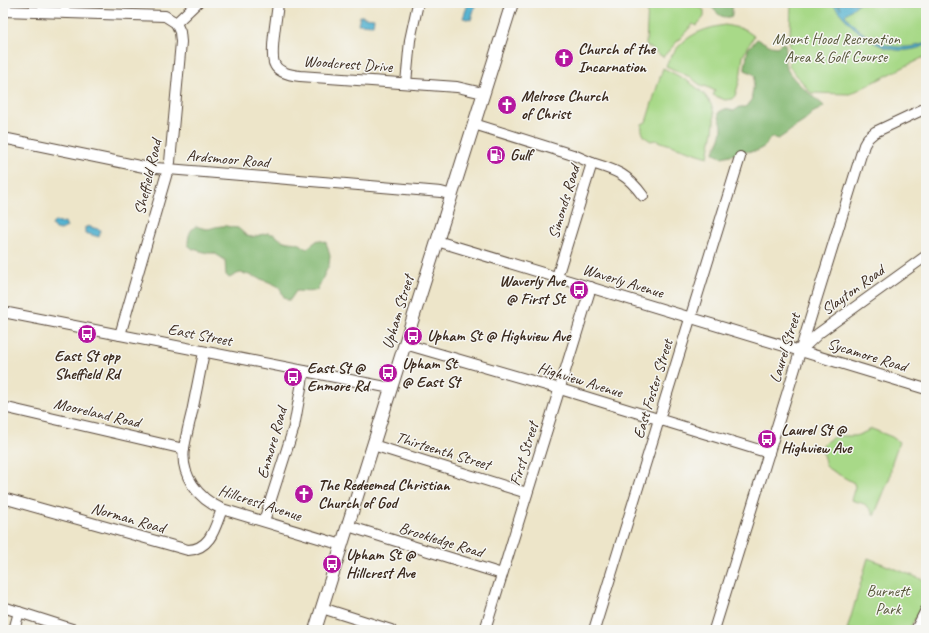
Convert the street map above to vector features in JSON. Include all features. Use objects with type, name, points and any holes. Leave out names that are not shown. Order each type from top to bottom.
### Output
[{"type":"main road","name":"Upham Street","points":[[316,630],[512,3]]},
{"type":"street","points":[[3,11],[159,16],[168,17],[176,23],[197,3]]},
{"type":"street","name":"Woodcrest Drive","points":[[278,3],[273,58],[275,66],[288,74],[457,87],[484,93]]},
{"type":"street","points":[[406,83],[410,40],[418,3]]},
{"type":"street","name":"Sheffield Road","points":[[120,335],[172,153],[180,42],[180,32],[176,23]]},
{"type":"street","name":"Laurel Street","points":[[714,630],[865,143],[870,136],[877,131],[926,108]]},
{"type":"street","name":"Simonds Road","points":[[474,124],[576,156],[592,163],[556,277]]},
{"type":"street","name":"Ardsmoor Road","points":[[3,138],[127,164],[168,169],[441,192],[452,195]]},
{"type":"street","name":"East Foster Street","points":[[594,630],[740,158]]},
{"type":"street","points":[[592,163],[622,174],[630,180],[643,196]]},
{"type":"street","name":"Waverly Avenue","points":[[437,242],[691,317],[800,351]]},
{"type":"street","name":"Slayton Road","points":[[800,351],[819,333],[926,256]]},
{"type":"street","name":"First Street","points":[[485,630],[591,287]]},
{"type":"street","name":"East Street","points":[[3,312],[391,388]]},
{"type":"street","name":"Highview Avenue","points":[[405,344],[560,389],[769,453]]},
{"type":"street","name":"Sycamore Road","points":[[800,351],[926,388]]},
{"type":"street","name":"Hillcrest Avenue","points":[[204,352],[184,449],[185,466],[188,478],[194,488],[206,501],[222,509],[342,545]]},
{"type":"street","name":"Enmore Road","points":[[264,522],[294,427],[304,371]]},
{"type":"street","name":"Mooreland Road","points":[[3,407],[184,449]]},
{"type":"street","name":"Thirteenth Street","points":[[373,445],[527,493]]},
{"type":"street","name":"Norman Road","points":[[3,498],[188,550],[198,548],[212,537],[222,509]]},
{"type":"street","name":"Brookledge Road","points":[[348,526],[502,574]]},
{"type":"street","points":[[3,607],[75,630]]},
{"type":"street","points":[[322,608],[391,630]]},
{"type":"street","points":[[920,628],[926,610]]},
{"type":"street","points":[[14,630],[19,612]]},
{"type":"green space","points":[[648,3],[693,3],[704,10],[704,17],[696,26],[693,24],[663,57],[646,45]]},
{"type":"green space","points":[[707,3],[735,3],[732,8],[732,16],[721,16]]},
{"type":"green space","name":"Mount Hood Recreation Area & Golf Course","points":[[791,3],[926,3],[926,56],[850,94],[811,93],[789,66]]},
{"type":"green space","points":[[725,25],[744,29],[754,36],[743,56],[740,79],[735,96],[732,99],[725,100],[713,95],[715,91],[705,86],[703,87],[690,77],[666,66],[676,49],[690,37],[706,29]]},
{"type":"green space","points":[[757,39],[771,46],[777,47],[782,43],[785,44],[785,63],[787,69],[796,81],[824,106],[812,113],[804,121],[778,139],[772,137],[770,138],[765,146],[757,151],[743,152],[722,157],[716,155],[714,152],[722,131],[719,112],[725,109],[734,111],[740,107],[745,107],[751,102],[755,76],[745,70],[745,67],[748,49]]},
{"type":"green space","points":[[663,68],[694,86],[707,98],[712,106],[714,125],[708,157],[655,140],[651,141],[643,134],[642,124],[646,122]]},
{"type":"green space","points":[[196,226],[208,229],[224,226],[238,228],[247,236],[252,237],[268,233],[273,234],[284,241],[301,244],[306,249],[318,240],[326,242],[330,256],[329,265],[317,290],[309,292],[296,291],[290,300],[287,300],[279,287],[266,281],[240,273],[229,278],[226,275],[225,260],[214,253],[193,249],[188,245],[190,232]]},
{"type":"green space","points":[[872,429],[892,437],[899,442],[892,462],[890,477],[874,516],[867,506],[851,500],[855,487],[854,483],[826,466],[822,451],[824,449],[823,445],[834,437],[855,436]]},
{"type":"green space","name":"Burnett Park","points":[[868,558],[926,581],[926,597],[909,630],[847,630]]},
{"type":"water","points":[[470,3],[475,6],[471,20],[463,18],[468,4],[470,5]]},
{"type":"water","points":[[832,3],[836,3],[841,9],[838,3],[859,3],[845,15],[861,32],[881,43],[903,47],[926,43],[926,45],[912,50],[898,50],[873,42],[850,24]]},
{"type":"water","points":[[360,16],[374,18],[373,25],[358,24]]},
{"type":"water","points":[[55,221],[60,223],[65,222],[67,227],[61,230],[55,229],[52,225]]},
{"type":"water","points":[[87,226],[101,230],[99,237],[85,233],[85,227],[86,228]]},
{"type":"place","name":"Church of the Incarnation","points":[[564,58]]},
{"type":"place","name":"Melrose Church of Christ","points":[[507,105]]},
{"type":"place","name":"Gulf","points":[[496,155]]},
{"type":"place","name":"Waverly Ave @ First St","points":[[579,290]]},
{"type":"place","name":"East St opp Sheffield Rd","points":[[87,334]]},
{"type":"place","name":"Upham St @ Highview Ave","points":[[413,336]]},
{"type":"place","name":"Upham St @ East St","points":[[388,373]]},
{"type":"place","name":"East St @ Enmore Rd","points":[[293,377]]},
{"type":"place","name":"Laurel St @ Highview Ave","points":[[767,439]]},
{"type":"place","name":"The Redeemed Christian Church of God","points":[[304,494]]},
{"type":"place","name":"Upham St @ Hillcrest Ave","points":[[332,564]]}]
